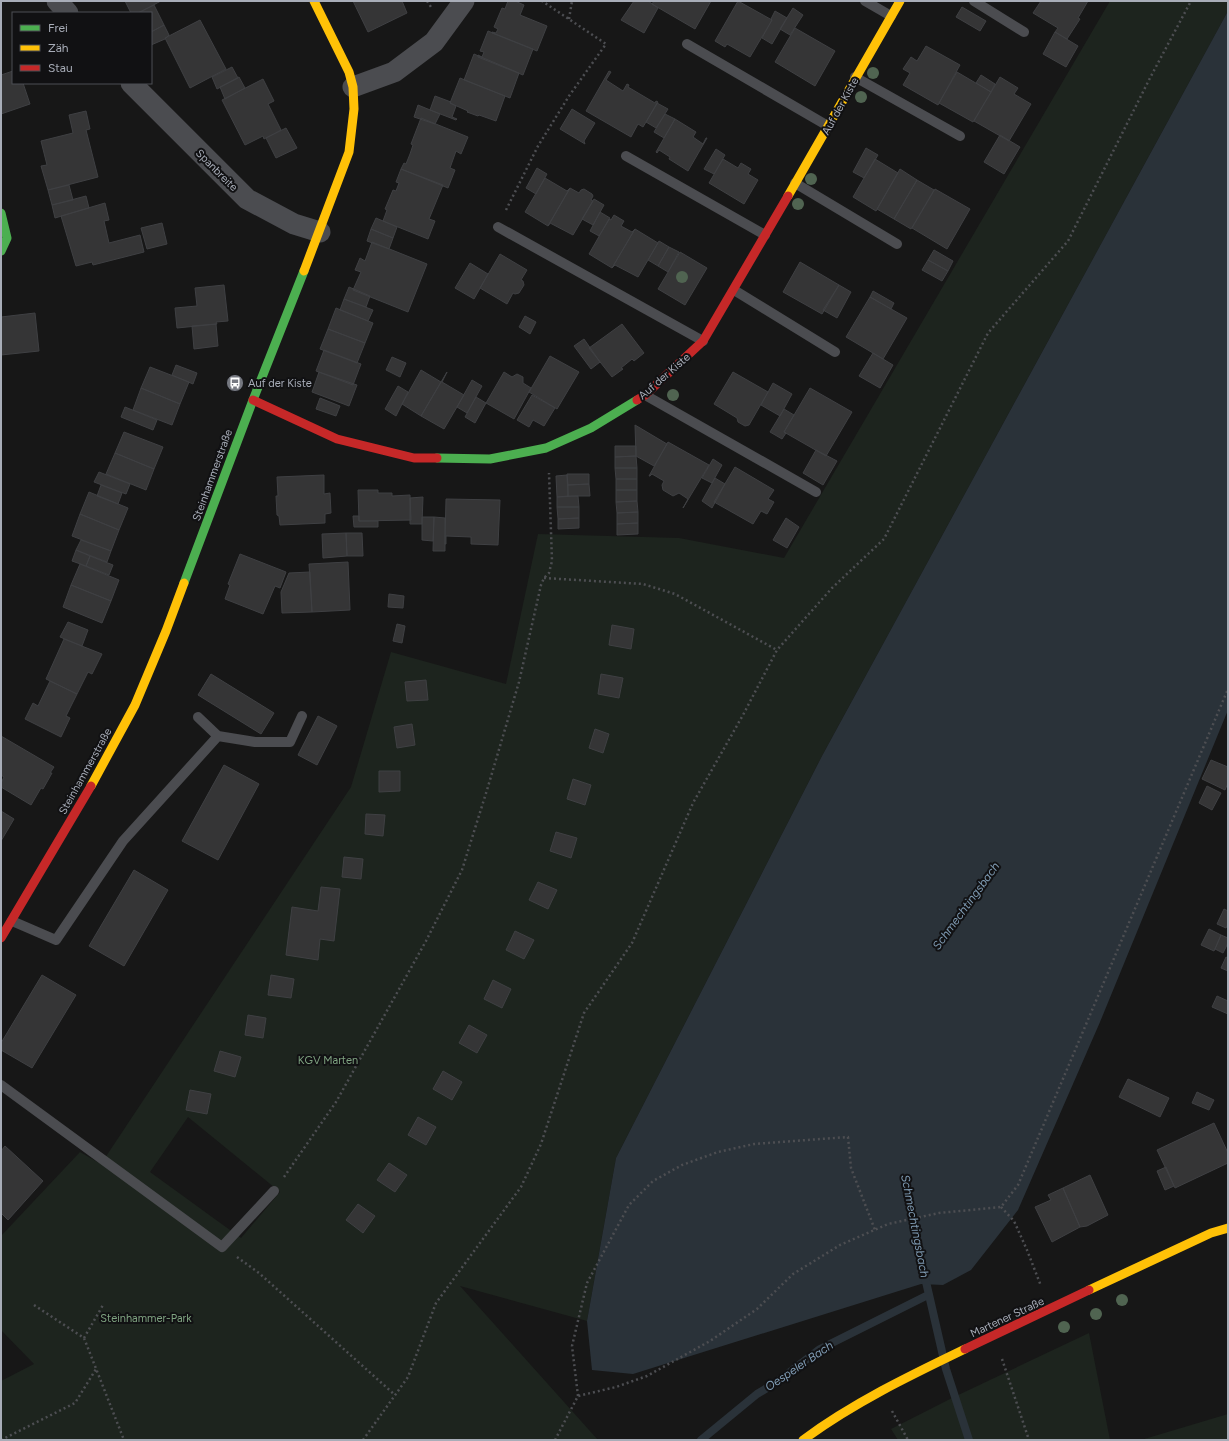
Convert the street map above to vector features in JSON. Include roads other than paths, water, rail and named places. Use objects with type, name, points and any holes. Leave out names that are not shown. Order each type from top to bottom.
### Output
[{"type":"street","points":[[57,1],[67,12]]},
{"type":"street","name":"Steinhammerstraße","points":[[1,938],[102,768],[135,705],[166,631],[253,400],[320,232],[349,152],[354,109],[353,87],[349,72],[314,1]]},
{"type":"street","points":[[353,87],[394,72],[434,42],[464,1]]},
{"type":"street","name":"Auf der Kiste","points":[[253,400],[337,439],[414,458],[490,458],[546,448],[591,428],[645,395],[703,341],[734,290],[900,1]]},
{"type":"street","name":"Spanbreite","points":[[132,84],[246,199],[294,224],[320,232]]},
{"type":"street","points":[[1,213],[8,238],[1,252]]},
{"type":"street","name":"Martener Straße","points":[[803,1440],[817,1428],[854,1406],[921,1370],[1211,1233],[1228,1228]]},
{"type":"lane","points":[[865,1],[891,16]]},
{"type":"lane","points":[[974,1],[1024,32]]},
{"type":"lane","points":[[687,44],[828,126]]},
{"type":"lane","points":[[856,77],[960,136]]},
{"type":"lane","points":[[626,156],[765,235]]},
{"type":"lane","points":[[795,183],[897,244]]},
{"type":"lane","points":[[498,227],[703,341]]},
{"type":"lane","points":[[734,290],[835,352]]},
{"type":"lane","points":[[645,395],[816,492]]},
{"type":"lane","points":[[198,717],[218,736],[255,742],[290,742],[302,716]]},
{"type":"lane","points":[[12,921],[56,940],[123,841],[218,736]]},
{"type":"lane","points":[[1,1085],[222,1246],[274,1191]]},
{"type":"water","points":[[1228,11],[1228,710],[1100,1022],[1018,1210],[971,1270],[943,1285],[921,1284],[633,1374],[592,1370],[587,1321],[616,1158],[822,756]]},
{"type":"waterway","name":"Schmechtingsbach","points":[[924,1273],[946,1369],[969,1440]]},
{"type":"waterway","name":"Oespeler Bach","points":[[701,1440],[757,1394],[777,1382],[820,1349],[928,1295]]},
{"type":"place","name":"Auf der Kiste","points":[[235,383]]},
{"type":"park label","name":"KGV Marten","points":[[328,1060]]},
{"type":"park label","name":"Steinhammer-Park","points":[[146,1318]]}]
